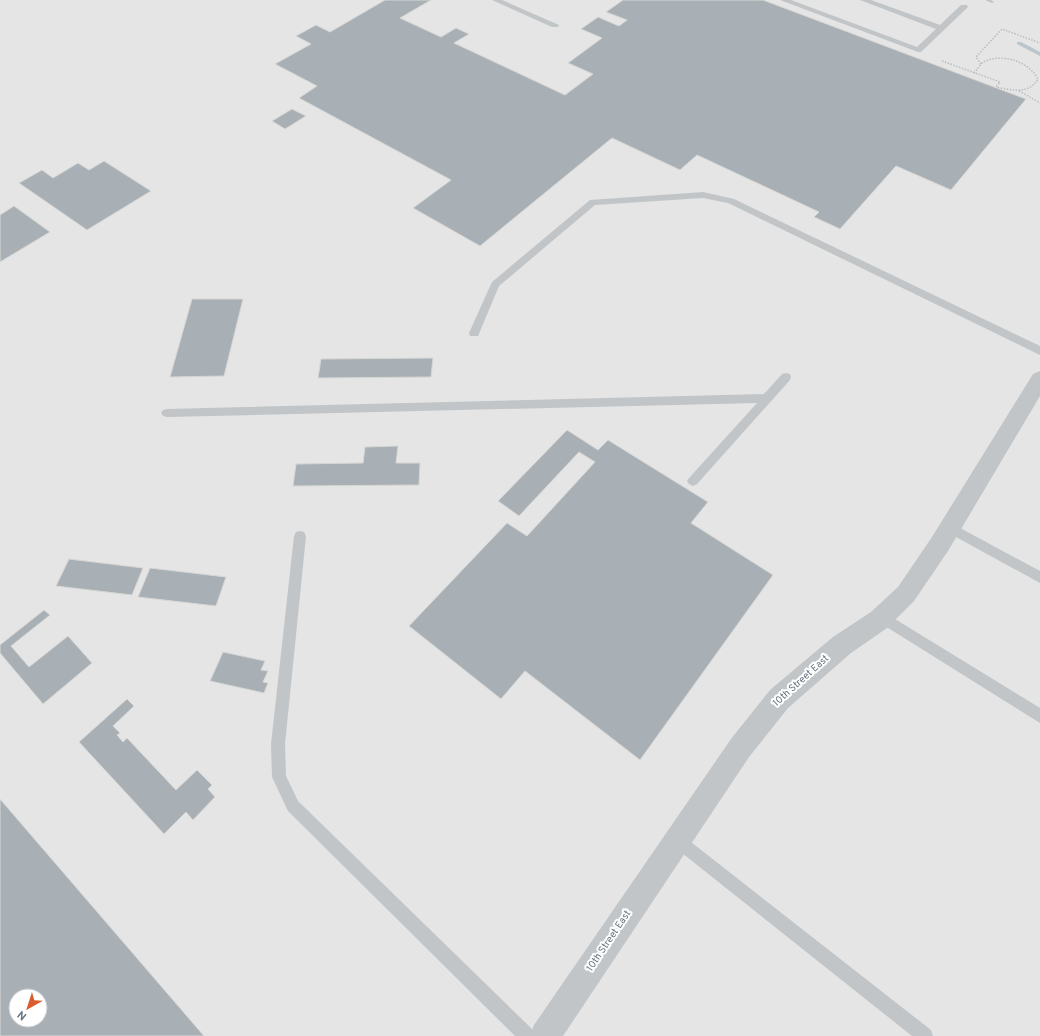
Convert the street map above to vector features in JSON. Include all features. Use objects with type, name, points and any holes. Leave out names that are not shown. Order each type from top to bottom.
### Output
[{"type":"street","name":"10th Street East","points":[[545,1036],[740,748],[779,699],[842,645],[882,617],[906,594],[1040,379]]},
{"type":"lane","points":[[496,0],[555,25]]},
{"type":"lane","points":[[784,0],[918,50],[964,7]]},
{"type":"lane","points":[[864,0],[941,28]]},
{"type":"lane","points":[[474,333],[495,284],[593,202],[703,195],[731,201],[1040,351]]},
{"type":"lane","points":[[692,481],[786,377]]},
{"type":"lane","points":[[167,413],[767,398]]},
{"type":"lane","points":[[949,527],[1040,577]]},
{"type":"lane","points":[[300,536],[278,744],[279,777],[293,806],[527,1036]]},
{"type":"lane","points":[[882,617],[1040,716]]},
{"type":"lane","points":[[678,840],[925,1036]]},
{"type":"path","points":[[982,64],[976,57],[1002,29],[1040,43]]},
{"type":"path","points":[[942,61],[974,73],[1000,82],[996,88],[1019,91],[1028,89],[1036,83],[1038,79],[1032,70],[1019,63],[1006,59],[982,64],[974,73]]},
{"type":"path","points":[[1019,91],[1040,103]]},
{"type":"shaded area","points":[[0,0],[1040,0],[1040,1036],[0,1036]]},
{"type":"building","points":[[385,0],[431,0],[400,18],[441,37],[456,28],[469,34],[454,43],[565,95],[593,74],[568,63],[602,38],[581,29],[598,17],[619,26],[627,20],[606,12],[623,0],[763,0],[1026,99],[951,190],[896,166],[840,229],[814,217],[819,212],[697,155],[680,170],[612,138],[480,246],[413,208],[451,180],[299,98],[317,86],[275,64],[311,44],[296,36],[316,25],[330,32]]},
{"type":"building","points":[[292,109],[306,116],[285,129],[272,121]]},
{"type":"building","points":[[104,161],[151,191],[87,230],[19,183],[42,170],[53,178],[78,163],[89,170]]},
{"type":"building","points":[[14,206],[50,232],[0,262],[0,215]]},
{"type":"building","points":[[192,299],[243,299],[224,376],[170,377]]},
{"type":"building","points":[[433,358],[431,377],[318,378],[321,359]]},
{"type":"building","points":[[567,430],[598,450],[608,440],[708,502],[691,523],[773,575],[640,760],[525,671],[501,699],[409,626],[507,523],[527,536],[595,462],[579,452],[519,516],[498,501]]},
{"type":"building","points":[[398,446],[396,463],[420,463],[419,485],[293,486],[296,464],[363,463],[365,447]]},
{"type":"building","points":[[69,559],[143,568],[132,595],[56,586]]},
{"type":"building","points":[[150,568],[226,577],[216,606],[138,597]]},
{"type":"building","points":[[44,610],[50,615],[11,646],[29,667],[68,636],[92,663],[43,704],[0,653],[0,645]]},
{"type":"building","points":[[223,652],[265,661],[261,670],[268,671],[263,682],[268,683],[264,693],[210,681]]},
{"type":"building","points":[[127,699],[134,706],[113,726],[120,733],[117,735],[123,742],[127,738],[176,790],[197,770],[212,785],[208,789],[215,797],[193,820],[186,812],[164,834],[79,742]]},
{"type":"building","points":[[0,799],[204,1036],[0,1036]]},
{"type":"waterway","points":[[987,0],[992,2]]},
{"type":"waterway","points":[[1019,43],[1040,54]]}]
